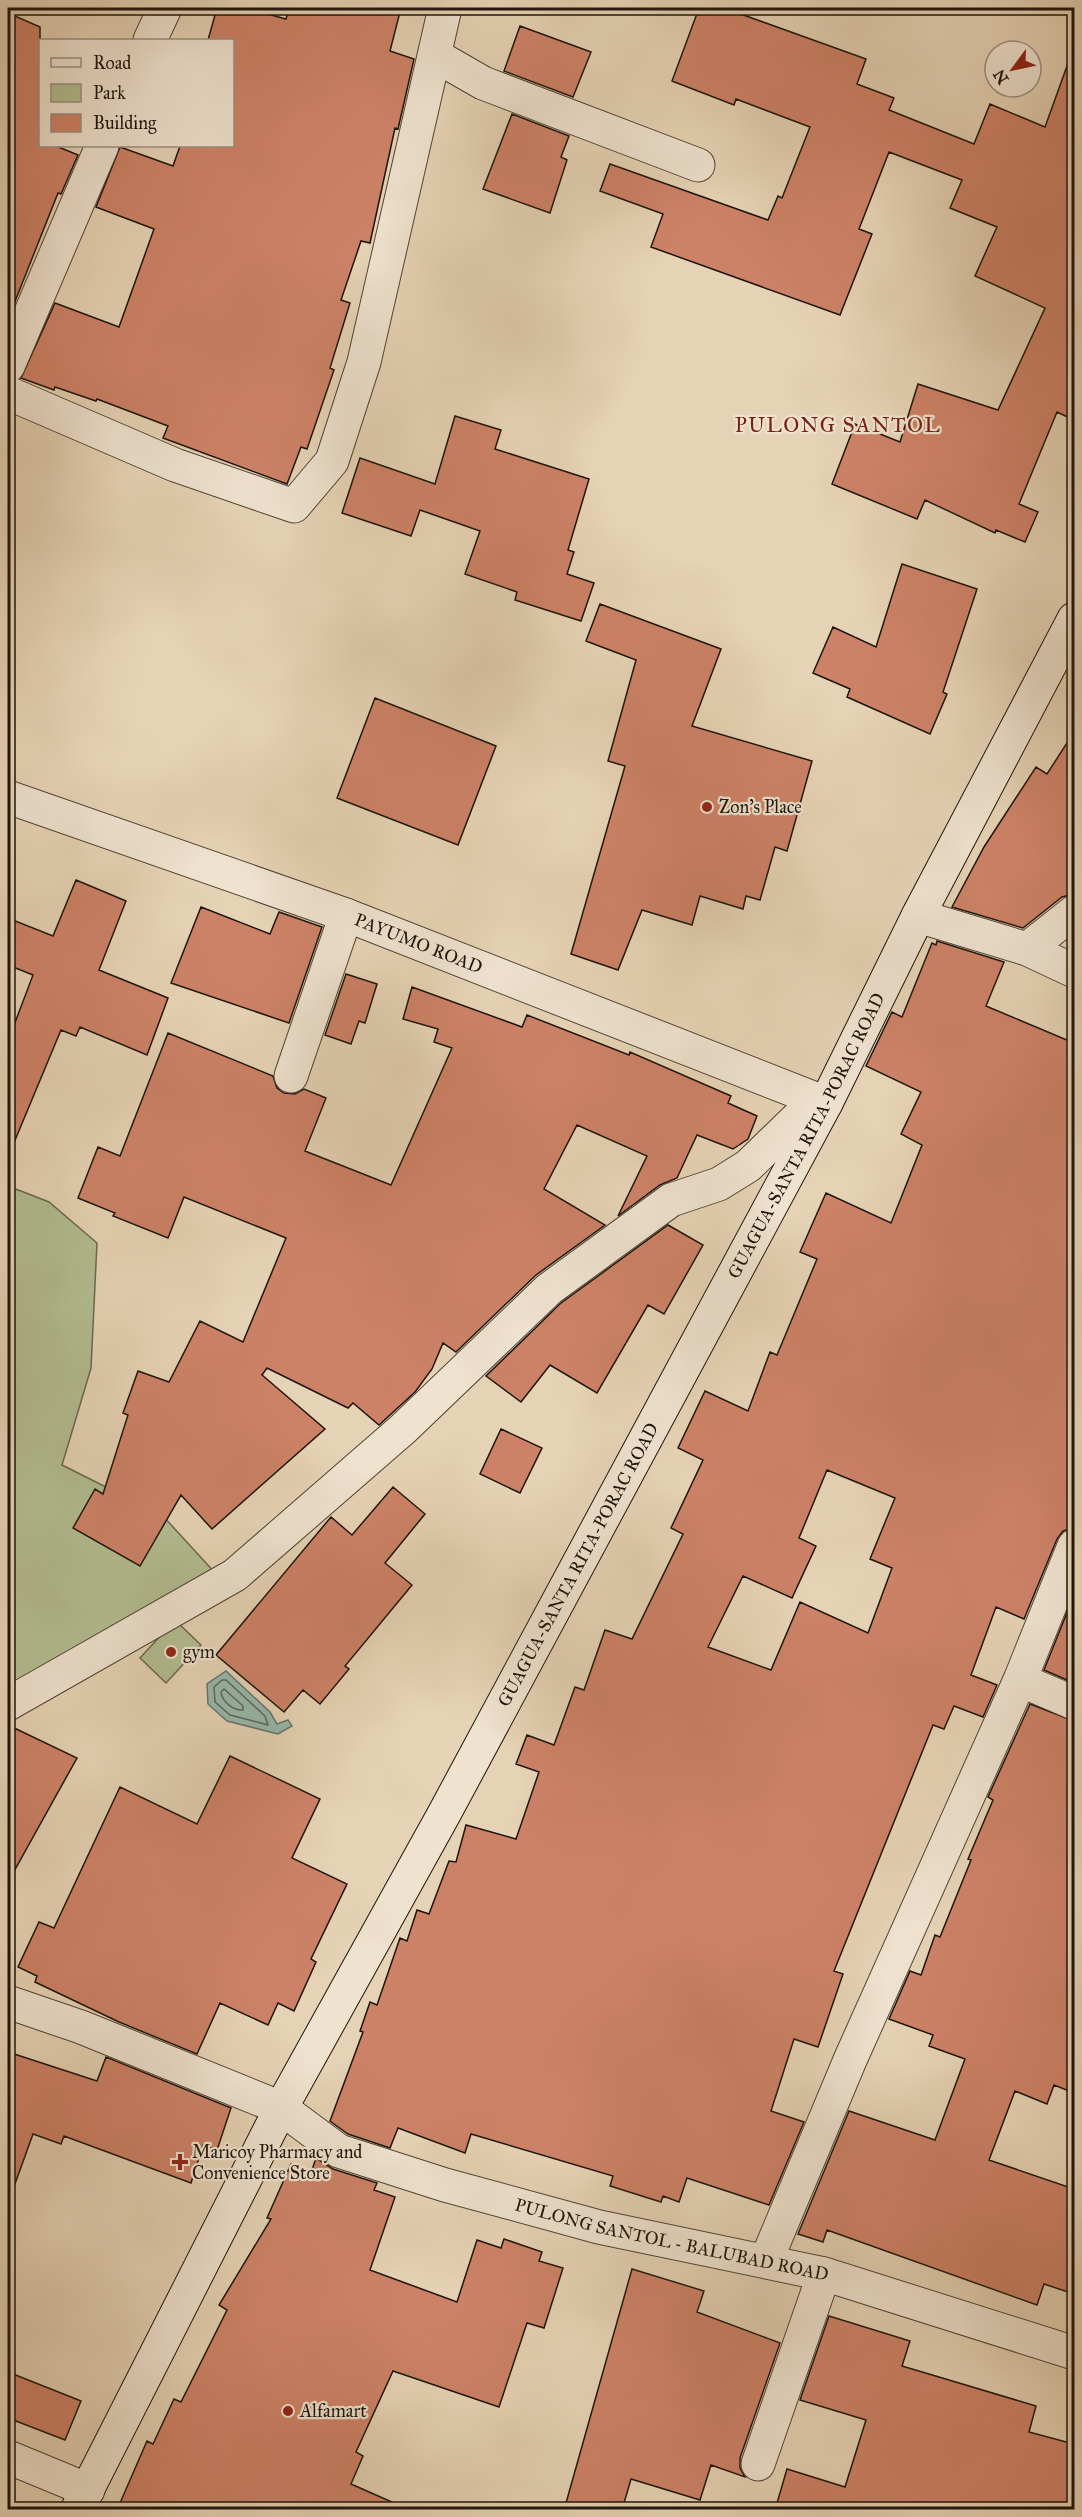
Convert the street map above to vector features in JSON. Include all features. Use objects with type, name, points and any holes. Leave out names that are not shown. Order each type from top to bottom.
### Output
[{"type":"street","points":[[150,39],[165,8]]},
{"type":"street","points":[[8,393],[175,465],[294,506],[332,461],[364,362],[436,56],[445,8]]},
{"type":"street","points":[[436,56],[483,84],[698,165]]},
{"type":"street","points":[[8,366],[102,147]]},
{"type":"street","name":"GUAGUA-SANTA RITA-PORAC ROAD","points":[[82,2500],[281,2108],[450,1804],[1074,619]]},
{"type":"street","name":"PAYUMO ROAD","points":[[8,797],[346,915],[821,1102]]},
{"type":"street","points":[[1027,949],[1074,912]]},
{"type":"street","points":[[291,1076],[346,915]]},
{"type":"street","points":[[918,916],[1027,949],[1074,971]]},
{"type":"street","points":[[8,1704],[236,1575],[403,1428],[549,1289],[671,1200],[719,1184],[748,1166],[821,1102]]},
{"type":"street","points":[[766,2261],[850,2060],[1020,1680],[1074,1546]]},
{"type":"street","points":[[1020,1680],[1074,1703]]},
{"type":"street","name":"PULONG SANTOL - BALUBAD ROAD","points":[[8,2002],[81,2027],[281,2108],[339,2151],[445,2185],[599,2227],[824,2274],[1074,2353]]},
{"type":"street","points":[[758,2464],[824,2274]]},
{"type":"street","points":[[8,2457],[82,2500]]},
{"type":"green space","points":[[8,1186],[49,1202],[97,1243],[91,1368],[62,1465],[162,1515],[218,1576],[8,1698]]},
{"type":"green space","name":"gym","points":[[175,1620],[201,1645],[166,1683],[140,1658]]},
{"type":"water","points":[[226,1671],[270,1712],[277,1724],[288,1720],[292,1726],[278,1734],[227,1721],[208,1704],[207,1684]]},
{"type":"building","points":[[217,8],[246,8],[286,19],[289,8],[401,8],[390,51],[414,59],[398,129],[395,128],[370,243],[361,241],[341,300],[350,303],[330,368],[334,370],[307,449],[301,447],[287,484],[163,438],[168,426],[97,399],[96,401],[55,387],[54,390],[21,378],[55,303],[119,327],[154,229],[96,207],[120,147],[173,166],[180,147],[234,147],[234,39],[208,39]]},
{"type":"building","points":[[699,8],[724,8],[866,59],[857,84],[894,98],[889,110],[974,144],[990,104],[1045,127],[1071,55],[1074,56],[1074,420],[1057,412],[1019,504],[1038,512],[1025,542],[996,530],[995,533],[925,500],[917,519],[832,484],[855,424],[900,442],[918,384],[998,410],[1045,308],[975,276],[997,227],[950,208],[962,180],[889,152],[859,229],[872,234],[840,315],[651,247],[663,214],[600,191],[610,164],[768,220],[778,196],[782,198],[810,127],[736,99],[734,105],[672,81]]},
{"type":"building","points":[[8,13],[40,27],[39,147],[58,147],[78,155],[61,194],[58,193],[8,319]]},
{"type":"building","points":[[520,26],[591,52],[573,97],[504,71]]},
{"type":"building","points":[[512,114],[569,136],[561,157],[567,160],[550,213],[483,189]]},
{"type":"building","points":[[455,416],[501,430],[495,449],[589,479],[568,550],[574,552],[567,574],[594,583],[581,621],[515,600],[517,592],[465,574],[480,531],[420,510],[411,536],[342,513],[360,458],[435,484]]},
{"type":"building","points":[[902,564],[977,589],[943,692],[947,694],[930,734],[847,697],[850,689],[813,673],[833,627],[876,647]]},
{"type":"building","name":"Zon's Place","points":[[600,604],[721,649],[692,726],[812,761],[787,851],[775,847],[760,900],[746,896],[743,909],[700,896],[692,925],[642,910],[618,970],[571,954],[625,766],[608,761],[636,660],[586,641]]},
{"type":"building","points":[[375,698],[496,746],[458,845],[337,798]]},
{"type":"building","points":[[1074,732],[1074,894],[1062,897],[1023,928],[952,907],[984,847],[1036,767],[1047,774]]},
{"type":"building","points":[[76,880],[126,901],[99,970],[168,998],[147,1055],[80,1027],[76,1036],[61,1030],[8,1157],[8,1041],[33,975],[8,965],[8,918],[53,936]]},
{"type":"building","points":[[201,907],[270,934],[279,912],[322,927],[289,1023],[171,983]]},
{"type":"building","points":[[937,941],[1004,962],[986,1006],[1074,1043],[1074,1528],[1063,1531],[1057,1539],[1024,1619],[996,1607],[971,1675],[997,1685],[983,1717],[954,1706],[944,1729],[933,1725],[834,1971],[843,1974],[818,2047],[794,2039],[771,2111],[804,2122],[769,2205],[687,2178],[679,2202],[663,2196],[661,2202],[610,2186],[613,2176],[471,2134],[465,2153],[398,2128],[390,2148],[348,2134],[330,2121],[363,2032],[360,2031],[370,2002],[377,2005],[400,1938],[407,1941],[417,1910],[429,1914],[449,1861],[456,1862],[466,1825],[516,1839],[539,1772],[516,1764],[527,1735],[554,1745],[575,1687],[584,1690],[605,1630],[632,1639],[683,1534],[671,1528],[703,1460],[678,1448],[705,1391],[748,1411],[770,1352],[777,1355],[817,1259],[800,1252],[826,1193],[891,1223],[922,1145],[901,1134],[921,1092],[866,1066],[892,1012],[902,1017],[932,943],[936,945]],"holes":[[[827,1470],[895,1498],[870,1559],[892,1568],[868,1633],[800,1602],[771,1670],[708,1647],[743,1576],[792,1598],[816,1546],[799,1538]]]},
{"type":"building","points":[[346,974],[377,984],[365,1023],[359,1021],[351,1044],[325,1035]]},
{"type":"building","points":[[412,987],[522,1027],[527,1015],[629,1055],[630,1052],[731,1096],[728,1103],[757,1116],[748,1139],[733,1149],[697,1135],[677,1178],[660,1185],[618,1216],[647,1156],[577,1125],[544,1189],[605,1225],[536,1275],[456,1352],[443,1343],[432,1369],[415,1392],[379,1425],[353,1403],[348,1408],[267,1368],[262,1375],[325,1429],[212,1529],[181,1495],[140,1566],[73,1528],[95,1489],[103,1494],[128,1415],[123,1413],[138,1371],[169,1382],[200,1321],[243,1342],[286,1238],[184,1197],[168,1238],[113,1216],[115,1213],[78,1198],[98,1147],[120,1156],[168,1033],[273,1076],[277,1088],[284,1093],[295,1094],[304,1089],[326,1098],[305,1151],[391,1185],[452,1048],[434,1042],[438,1029],[403,1019]]},
{"type":"building","points":[[668,1225],[703,1245],[664,1314],[648,1305],[597,1393],[550,1365],[521,1402],[486,1376],[561,1303]]},
{"type":"building","points":[[501,1429],[542,1448],[520,1493],[480,1474]]},
{"type":"building","points":[[393,1487],[425,1514],[385,1563],[412,1585],[345,1666],[349,1669],[320,1704],[303,1690],[284,1712],[216,1655],[331,1517],[352,1535]]},
{"type":"building","points":[[1074,1595],[1074,1683],[1044,1670]]},
{"type":"building","points":[[1030,1704],[1074,1721],[1074,2093],[1054,2085],[1047,2104],[1015,2091],[989,2160],[1074,2189],[1074,2294],[1044,2284],[1037,2305],[827,2230],[823,2242],[798,2234],[849,2111],[935,2140],[965,2059],[929,2046],[933,2035],[889,2019],[910,1971],[921,1975],[935,1935],[940,1937],[971,1860],[968,1859],[993,1800],[988,1797]]},
{"type":"building","points":[[8,1725],[77,1758],[8,1882]]},
{"type":"building","points":[[230,1756],[320,1799],[292,1858],[347,1884],[311,1959],[316,1962],[294,2011],[278,2003],[268,2025],[220,2003],[197,2054],[119,2022],[35,1982],[37,1976],[18,1967],[39,1922],[54,1928],[120,1787],[197,1824]]},
{"type":"building","points":[[8,2052],[97,2081],[106,2057],[231,2108],[217,2150],[203,2145],[191,2183],[64,2136],[61,2144],[33,2134],[12,2192],[8,2191]]},
{"type":"building","points":[[316,2158],[333,2169],[377,2183],[374,2190],[395,2197],[370,2270],[457,2302],[477,2240],[501,2248],[504,2239],[542,2252],[539,2261],[563,2268],[544,2328],[527,2323],[499,2407],[393,2371],[356,2452],[363,2456],[351,2484],[410,2510],[117,2510],[147,2441],[153,2444],[174,2399],[181,2402],[227,2310],[219,2305],[271,2219],[267,2218],[291,2164],[311,2173]]},
{"type":"building","points":[[632,2269],[704,2291],[697,2312],[780,2343],[740,2458],[740,2468],[745,2477],[711,2465],[700,2500],[631,2479],[622,2510],[564,2510]]},
{"type":"building","points":[[829,2316],[910,2341],[902,2366],[1036,2406],[1029,2432],[1074,2444],[1074,2510],[775,2510],[787,2469],[845,2487],[866,2420],[800,2400]]},
{"type":"building","points":[[8,2372],[81,2401],[65,2440],[8,2418]]},
{"type":"place","name":"Zon's Place","points":[[707,807]]},
{"type":"place","name":"gym","points":[[171,1652]]},
{"type":"place","name":"Maricoy Pharmacy and Convenience Store","points":[[180,2162]]},
{"type":"place","name":"Alfamart","points":[[288,2411]]},
{"type":"district","name":"PULONG SANTOL","points":[[838,425]]}]
